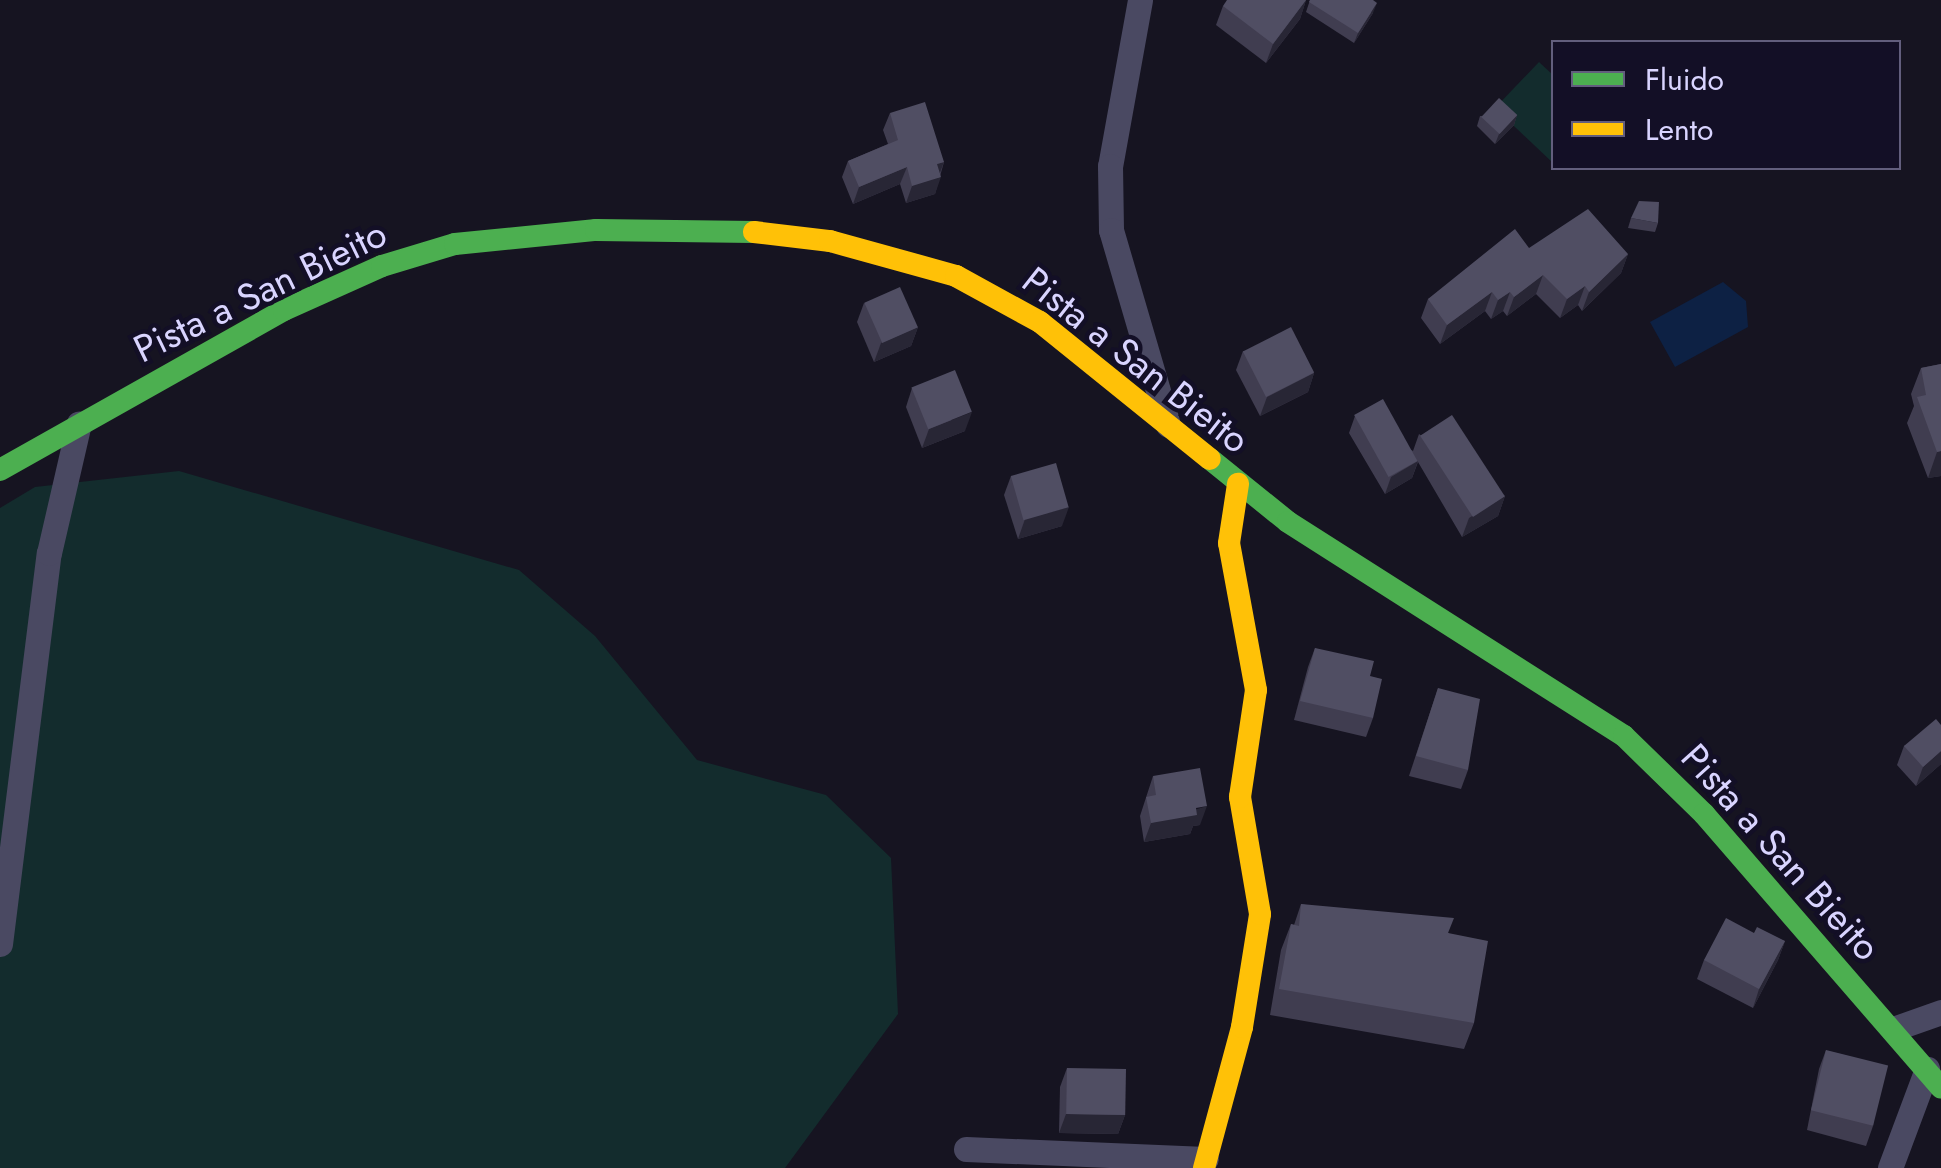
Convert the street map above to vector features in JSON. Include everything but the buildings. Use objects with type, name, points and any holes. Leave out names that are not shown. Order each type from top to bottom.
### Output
[{"type":"street","points":[[1140,0],[1110,166],[1110,215],[1124,294],[1168,425]]},
{"type":"street","name":"Pista a San Bieito","points":[[0,470],[79,422],[284,310],[420,252],[500,237],[656,228],[814,238],[956,276],[1040,322],[1238,484],[1624,736],[1704,814],[1934,1078]]},
{"type":"street","points":[[0,944],[49,553],[79,422]]},
{"type":"street","points":[[966,1149],[1205,1164],[1242,1026],[1260,914],[1240,797],[1256,680],[1229,543],[1238,484]]},
{"type":"street","points":[[1893,1029],[1941,1012]]},
{"type":"street","points":[[1890,1168],[1934,1078]]},
{"type":"green space","points":[[1539,62],[1551,73],[1551,161],[1495,108]]},
{"type":"green space","points":[[179,471],[519,570],[595,636],[697,760],[826,795],[891,858],[898,1014],[785,1168],[0,1168],[0,508],[35,487]]},
{"type":"water","points":[[1723,282],[1746,301],[1748,327],[1675,367],[1650,322]]},
{"type":"traffic: fast","points":[[0,470],[284,310],[382,266],[455,244],[596,230],[754,232]]},
{"type":"traffic: fast","points":[[1210,459],[1288,522],[1624,736],[1704,814],[1941,1088]]},
{"type":"traffic: slow","points":[[754,232],[830,241],[956,276],[1040,322],[1210,459]]},
{"type":"traffic: slow","points":[[1204,1168],[1242,1027],[1260,914],[1240,797],[1256,690],[1229,543],[1238,484]]}]
